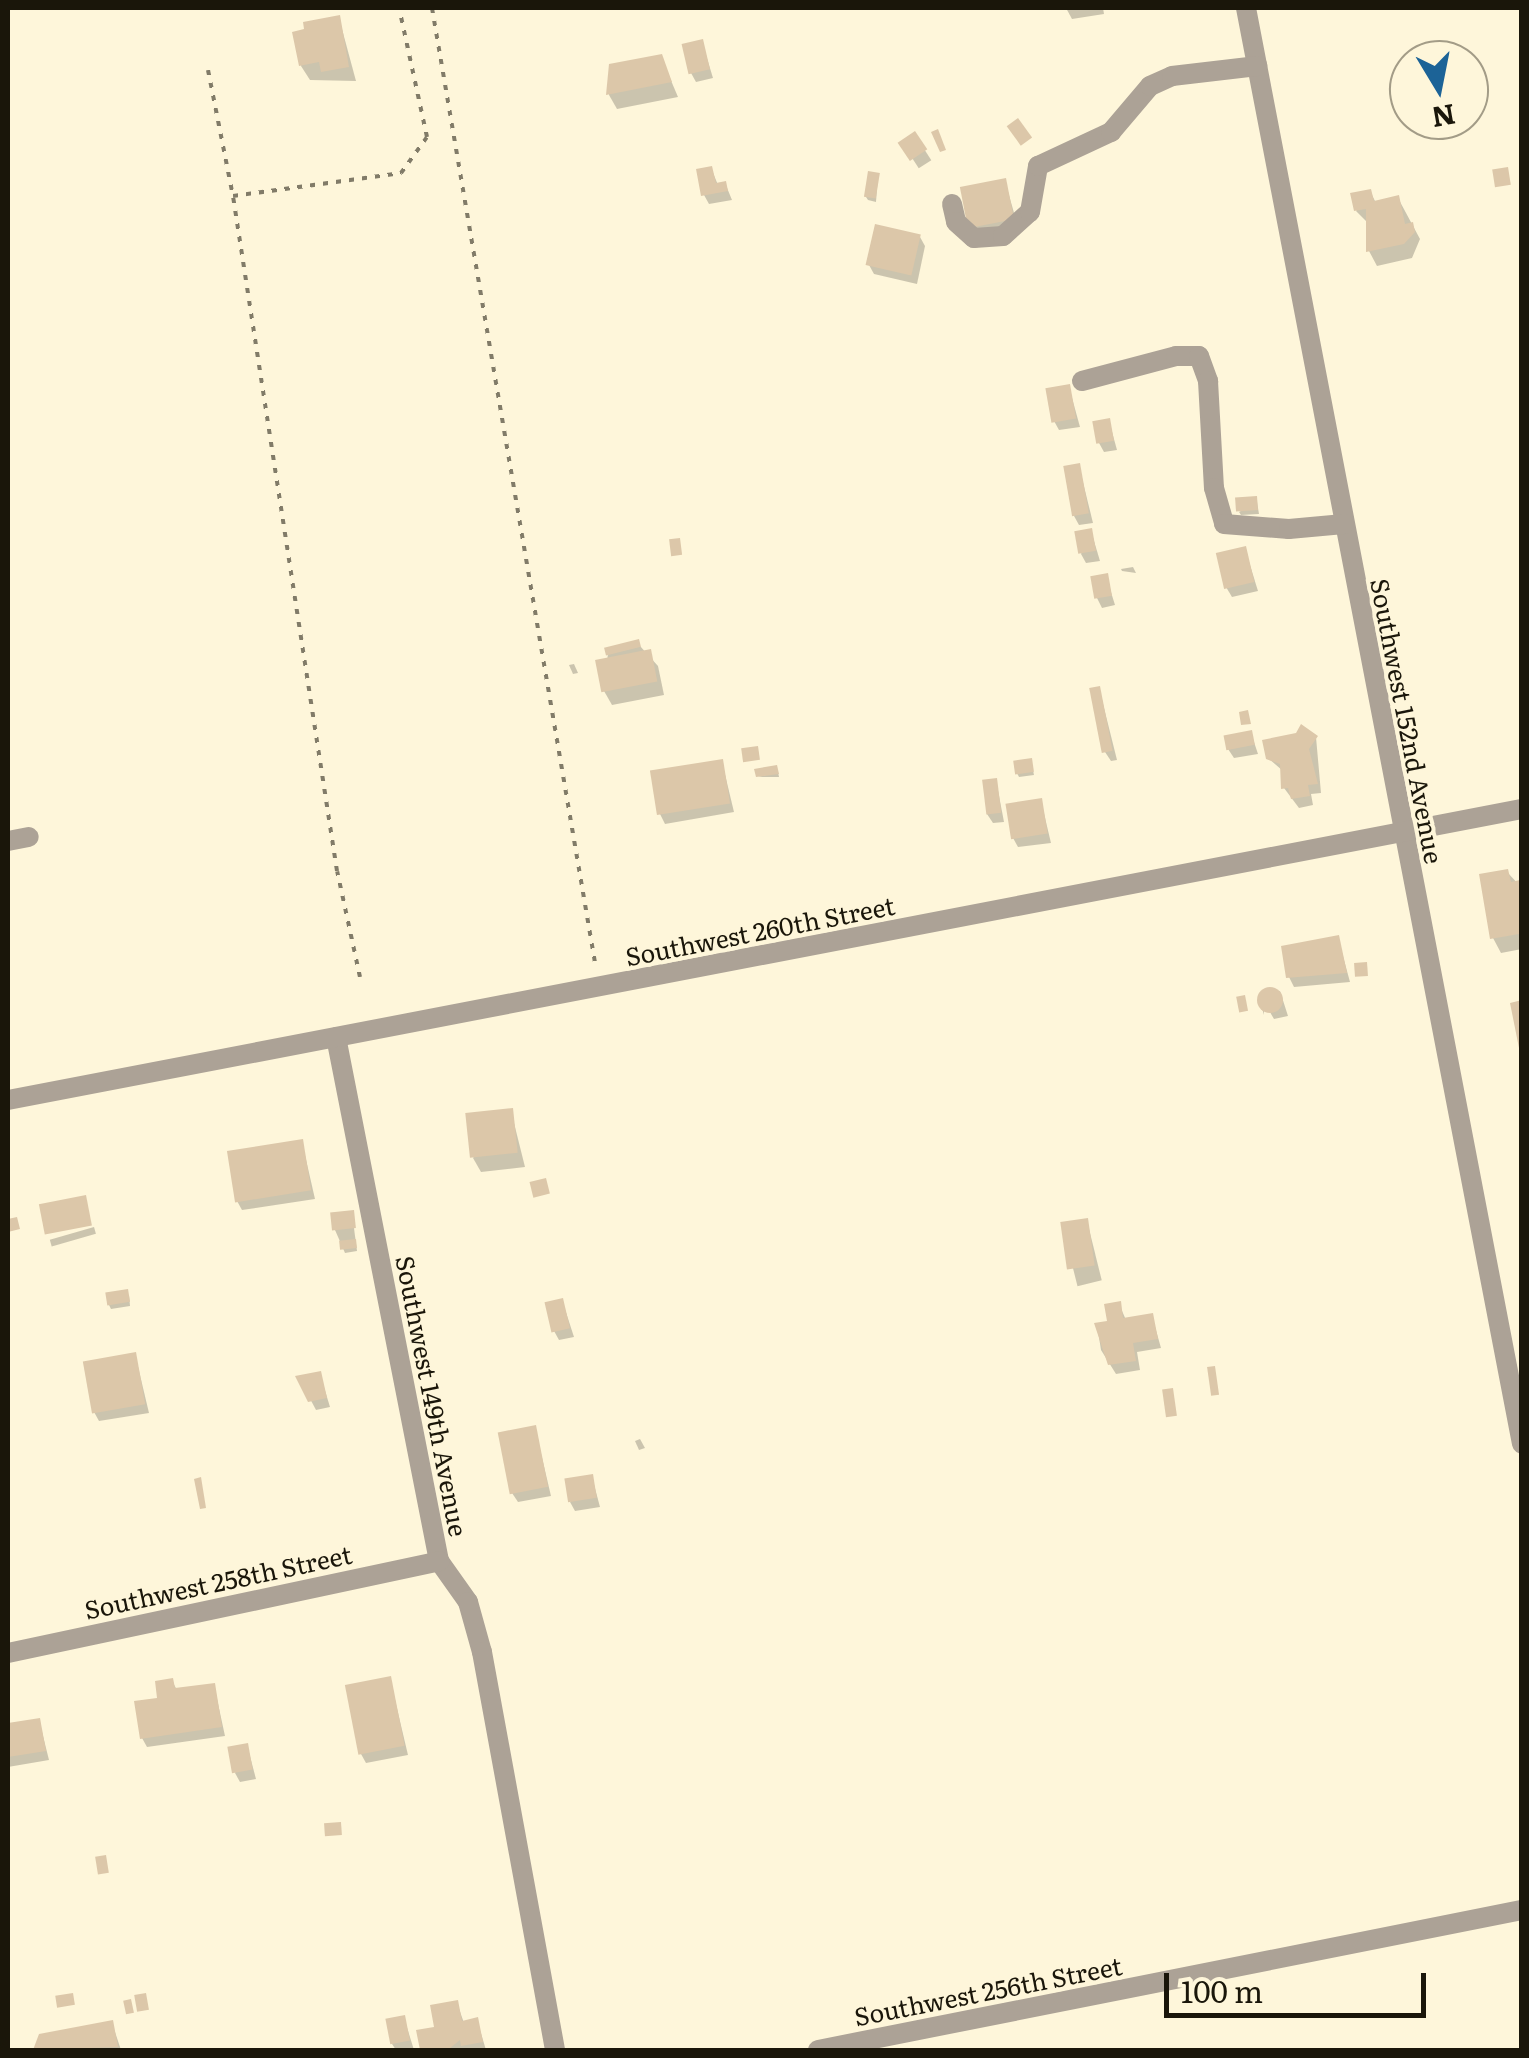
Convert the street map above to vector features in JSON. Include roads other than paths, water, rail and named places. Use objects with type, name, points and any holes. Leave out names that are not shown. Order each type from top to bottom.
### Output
[{"type":"street","name":"Southwest 152nd Avenue","points":[[1246,8],[1522,1444]]},
{"type":"street","points":[[952,204],[956,222],[974,238],[1003,236],[1030,212],[1038,166],[1110,132],[1150,86],[1172,76],[1257,66]]},
{"type":"street","points":[[1082,380],[1176,356],[1199,356],[1208,381],[1214,488],[1224,524],[1290,529],[1344,524]]},
{"type":"street","name":"Southwest 260th Street","points":[[8,1100],[1522,809]]},
{"type":"street","name":"Southwest 149th Avenue","points":[[336,1036],[439,1561],[468,1602],[482,1652],[555,2050]]},
{"type":"street","name":"Southwest 258th Street","points":[[8,1653],[439,1561]]},
{"type":"street","name":"Southwest 256th Street","points":[[818,2050],[1522,1910]]}]
